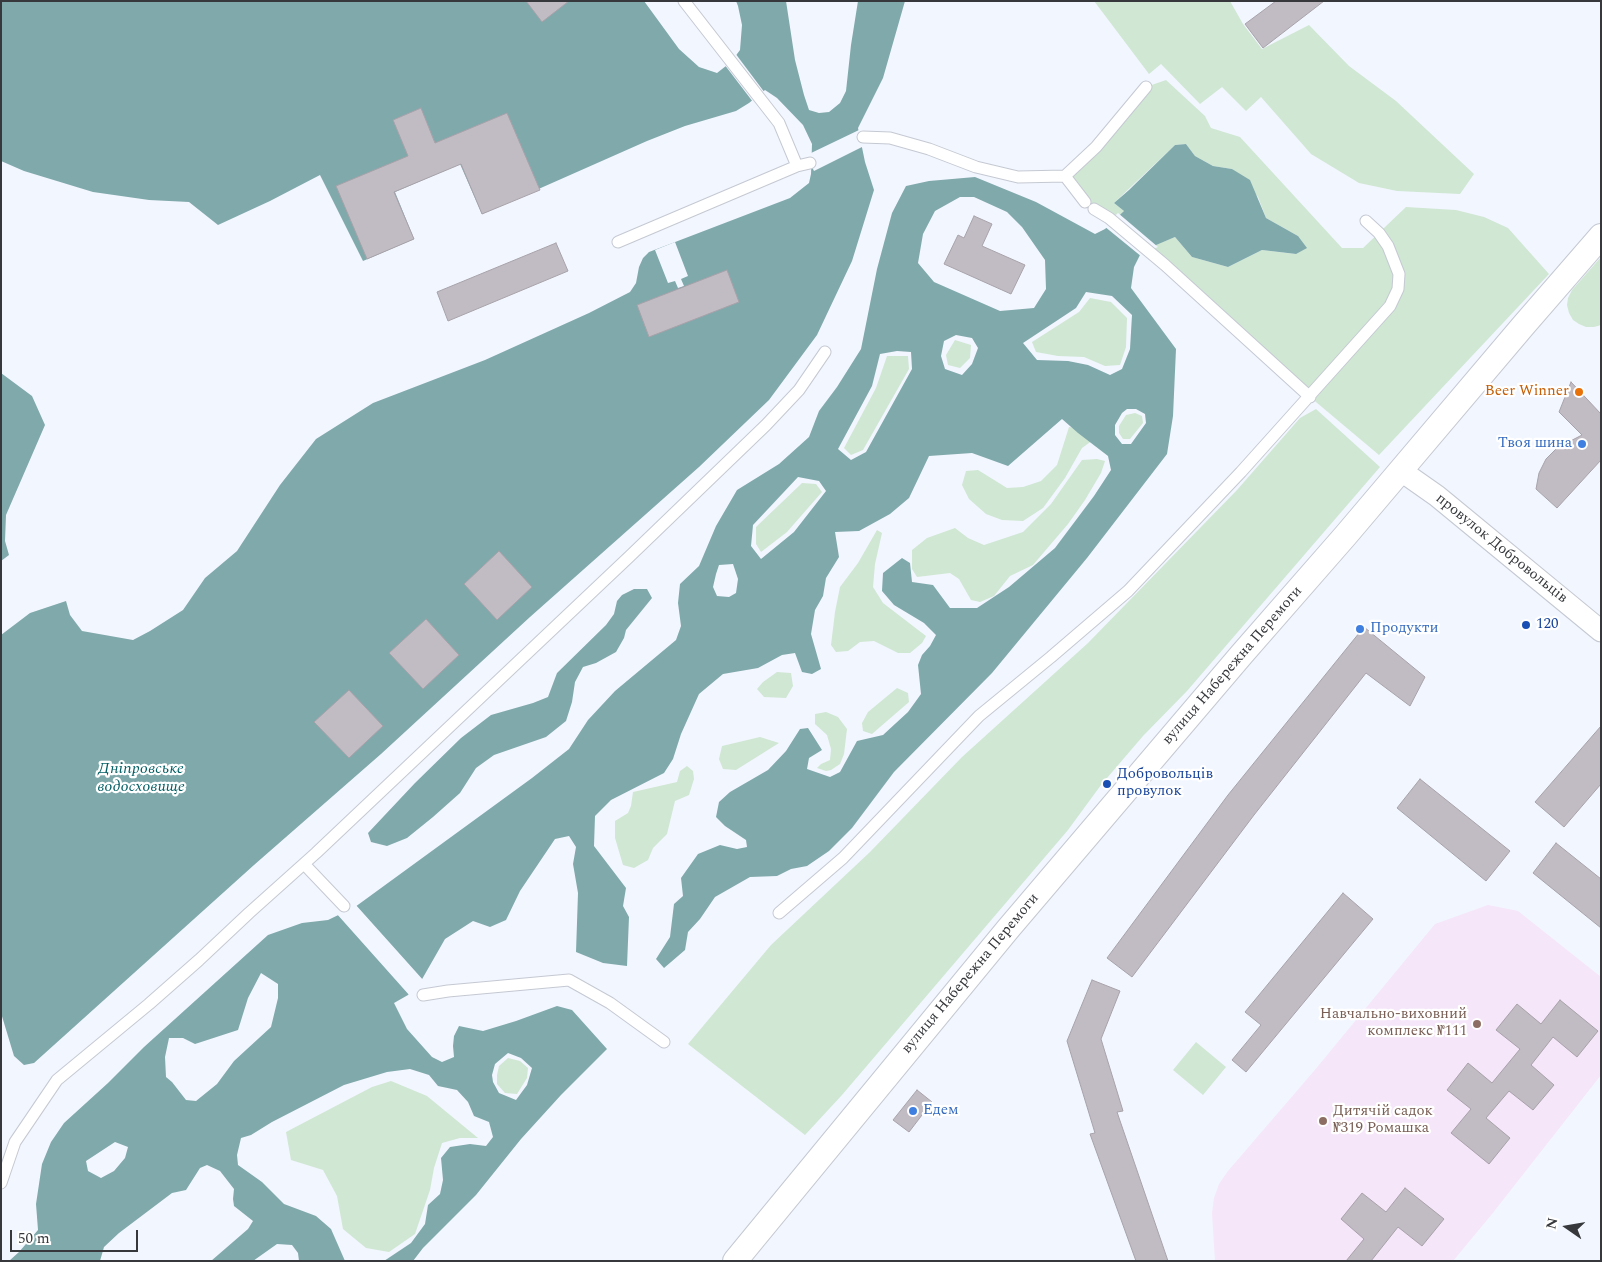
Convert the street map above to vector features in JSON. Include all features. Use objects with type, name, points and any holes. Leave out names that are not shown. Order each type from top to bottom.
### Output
[{"type":"main road","name":"вулиця Набережна Перемоги","points":[[735,1261],[1008,929],[1601,236]]},
{"type":"main road","name":"провулок Добровольців","points":[[1400,470],[1437,496],[1601,631]]},
{"type":"street","points":[[684,1],[779,123],[797,166]]},
{"type":"street","points":[[863,137],[890,138],[929,149],[976,167],[1018,177],[1065,176],[1096,147],[1146,86]]},
{"type":"street","points":[[618,242],[797,166],[810,163]]},
{"type":"street","points":[[1065,176],[1089,205],[1109,218],[1165,265],[1310,397]]},
{"type":"street","points":[[780,913],[843,858],[979,716],[1128,591],[1310,397],[1390,306],[1398,289],[1399,274],[1388,246],[1379,233],[1366,221]]},
{"type":"street","points":[[1,1182],[15,1142],[57,1080],[149,1004],[304,864],[630,556],[766,425],[799,390],[825,352]]},
{"type":"street","points":[[304,864],[344,906]]},
{"type":"street","points":[[423,996],[448,991],[569,980],[610,1004],[664,1042]]},
{"type":"shaded area","name":"Навчально-виховний комплекс №111","points":[[1488,905],[1518,911],[1601,977],[1601,1075],[1453,1261],[1215,1261],[1212,1213],[1214,1198],[1219,1184],[1228,1171],[1314,1071],[1435,924]]},
{"type":"green space","points":[[1094,1],[1230,1],[1243,24],[1262,49],[1309,25],[1349,66],[1396,101],[1474,174],[1460,194],[1397,191],[1359,183],[1311,154],[1261,97],[1246,111],[1222,87],[1200,104],[1161,64],[1149,74]]},
{"type":"green space","points":[[1166,80],[1205,116],[1211,128],[1240,137],[1342,248],[1363,248],[1406,207],[1456,210],[1484,217],[1508,228],[1549,274],[1379,455],[1310,397],[1146,249],[1175,237],[1192,257],[1228,267],[1262,250],[1295,254],[1298,236],[1266,218],[1258,197],[1232,169],[1213,166],[1195,156],[1186,144],[1175,145],[1114,203],[1124,211],[1114,222],[1081,199],[1065,176],[1146,87]]},
{"type":"green space","points":[[1601,257],[1601,325],[1586,327],[1573,320],[1567,305],[1568,298],[1572,290]]},
{"type":"green space","points":[[1090,298],[1111,302],[1127,318],[1126,347],[1120,365],[1105,366],[1084,357],[1058,356],[1036,352],[1032,342],[1079,312]]},
{"type":"green space","points":[[955,340],[971,345],[970,358],[960,368],[948,365],[946,355]]},
{"type":"green space","points":[[887,356],[908,356],[909,369],[863,450],[851,455],[844,448],[876,388]]},
{"type":"green space","points":[[1316,409],[1380,467],[1187,691],[1143,736],[1101,785],[1068,830],[842,1095],[805,1135],[688,1044],[771,945],[870,852],[962,757],[1088,643],[1237,490],[1300,418]]},
{"type":"green space","points":[[1135,413],[1142,416],[1143,423],[1130,439],[1123,439],[1119,433],[1119,426],[1126,415]]},
{"type":"green space","points":[[1069,427],[1082,429],[1093,440],[1082,448],[1065,478],[1043,508],[1023,521],[1002,520],[986,514],[969,499],[962,485],[966,471],[978,470],[1007,488],[1023,487],[1041,481],[1057,465]]},
{"type":"green space","points":[[1097,459],[1105,461],[1101,473],[1068,524],[1033,565],[1010,576],[994,596],[980,602],[971,600],[959,579],[950,573],[917,577],[912,569],[912,550],[927,538],[955,528],[968,538],[984,545],[1023,532],[1051,504],[1082,460]]},
{"type":"green space","points":[[802,483],[816,484],[822,492],[787,532],[761,552],[756,544],[756,527]]},
{"type":"green space","points":[[877,530],[882,533],[875,564],[873,587],[883,603],[926,636],[922,643],[910,653],[898,653],[874,641],[860,642],[848,651],[836,652],[831,645],[840,587],[858,563]]},
{"type":"green space","points":[[777,672],[791,673],[793,686],[786,698],[764,697],[757,689]]},
{"type":"green space","points":[[897,688],[908,693],[909,702],[872,734],[863,731],[862,723],[868,712]]},
{"type":"green space","points":[[826,712],[838,717],[847,729],[844,754],[840,764],[826,771],[817,768],[830,760],[831,749],[827,735],[815,724],[815,714]]},
{"type":"green space","points":[[760,737],[779,743],[736,770],[723,769],[719,759],[722,746]]},
{"type":"green space","points":[[687,766],[693,771],[694,779],[689,795],[675,801],[667,834],[653,848],[648,860],[634,868],[623,865],[615,838],[615,821],[628,813],[633,792],[677,782],[680,771]]},
{"type":"green space","points":[[1196,1042],[1226,1067],[1203,1095],[1173,1070]]},
{"type":"green space","points":[[508,1058],[520,1061],[528,1068],[527,1078],[517,1094],[505,1093],[497,1084],[499,1066]]},
{"type":"green space","points":[[391,1081],[427,1096],[478,1138],[460,1138],[442,1143],[434,1168],[430,1190],[415,1234],[389,1252],[366,1248],[343,1229],[337,1196],[323,1170],[291,1160],[286,1132],[372,1087]]},
{"type":"water","name":"Дніпровське водосховище","points":[[1,1],[644,1],[679,49],[699,67],[717,73],[731,62],[740,50],[742,25],[736,1],[786,1],[795,60],[804,95],[809,110],[819,113],[829,112],[840,103],[846,91],[858,1],[905,1],[883,78],[858,128],[865,162],[874,190],[852,261],[817,335],[769,400],[699,467],[530,617],[381,754],[254,865],[34,1063],[24,1065],[14,1056],[1,1013],[1,635],[30,613],[66,601],[70,615],[82,631],[133,640],[150,631],[183,610],[205,578],[237,551],[280,485],[316,439],[373,403],[485,360],[589,313],[630,292],[636,283],[643,258],[649,252],[790,198],[809,183],[812,144],[803,125],[777,98],[765,90],[736,111],[685,126],[647,141],[482,214],[460,164],[395,192],[414,239],[363,261],[320,175],[218,225],[189,202],[149,200],[93,192],[24,171],[1,161]]},
{"type":"water","points":[[1186,144],[1195,156],[1213,166],[1232,169],[1250,180],[1266,218],[1298,236],[1307,248],[1296,254],[1262,250],[1228,267],[1192,257],[1175,237],[1142,251],[1134,267],[1131,288],[1176,349],[1173,416],[1167,454],[1087,558],[992,673],[894,772],[852,828],[829,851],[807,866],[791,869],[777,876],[750,877],[715,897],[700,919],[688,932],[685,950],[664,968],[656,959],[670,937],[674,904],[683,896],[681,878],[698,854],[720,845],[737,849],[747,847],[746,840],[725,826],[716,817],[719,802],[730,792],[768,770],[786,751],[800,729],[808,728],[822,750],[809,758],[807,769],[830,777],[840,772],[857,741],[883,735],[908,712],[921,694],[918,665],[922,655],[936,635],[924,623],[894,605],[882,591],[883,573],[902,558],[910,563],[912,582],[933,585],[950,608],[977,608],[1009,587],[1055,548],[1094,496],[1111,470],[1108,456],[1062,419],[1008,466],[972,453],[929,456],[909,498],[890,514],[859,531],[835,532],[839,557],[826,578],[823,596],[815,610],[811,634],[821,669],[812,674],[802,672],[795,653],[782,655],[758,668],[723,674],[699,694],[681,734],[673,759],[664,773],[611,800],[595,816],[594,846],[626,888],[623,906],[629,917],[627,966],[603,963],[576,952],[578,893],[573,864],[576,847],[569,836],[555,839],[520,891],[506,920],[490,927],[473,921],[445,939],[421,981],[408,995],[394,1003],[407,1029],[432,1057],[442,1062],[454,1057],[454,1036],[459,1026],[483,1031],[557,1006],[572,1010],[607,1049],[561,1095],[521,1139],[476,1195],[423,1248],[413,1261],[384,1261],[411,1243],[425,1224],[428,1205],[440,1194],[443,1180],[441,1158],[450,1147],[470,1144],[486,1146],[493,1137],[489,1122],[474,1116],[468,1102],[457,1090],[438,1086],[429,1075],[410,1069],[387,1072],[344,1085],[272,1122],[251,1135],[241,1138],[237,1155],[238,1165],[262,1182],[284,1204],[316,1216],[331,1229],[345,1261],[299,1261],[298,1253],[292,1245],[277,1244],[253,1261],[211,1261],[248,1229],[253,1221],[234,1206],[234,1189],[220,1171],[207,1165],[200,1168],[186,1190],[172,1193],[119,1233],[104,1247],[100,1261],[9,1261],[38,1230],[36,1204],[42,1164],[51,1142],[64,1123],[144,1047],[268,935],[302,923],[328,920],[355,907],[532,778],[569,749],[588,720],[615,691],[676,640],[681,626],[678,603],[680,584],[699,566],[716,526],[737,490],[779,464],[809,437],[819,411],[861,349],[877,269],[892,213],[906,186],[929,181],[975,177],[1036,202],[1095,234],[1105,229],[1124,211],[1114,203],[1175,145]],"holes":[[[960,197],[974,197],[1007,212],[1022,227],[1045,260],[1046,289],[1034,308],[1000,311],[934,282],[918,263],[923,234],[935,211]],[[1086,292],[1112,296],[1132,315],[1130,349],[1122,369],[1110,375],[1088,365],[1068,361],[1037,360],[1023,343],[1076,308]],[[956,335],[972,338],[978,348],[972,364],[962,375],[945,369],[941,356],[944,341]],[[897,351],[911,352],[912,369],[866,452],[851,460],[838,449],[872,386],[880,354]],[[1127,409],[1136,409],[1145,414],[1146,423],[1131,444],[1122,444],[1115,435],[1115,425],[1122,413]],[[798,477],[819,481],[826,491],[794,532],[761,559],[751,546],[753,525]],[[733,564],[738,579],[736,593],[729,597],[717,596],[713,587],[719,565]],[[261,973],[278,984],[278,998],[271,1027],[234,1061],[217,1084],[196,1101],[186,1100],[166,1077],[165,1057],[169,1038],[183,1038],[195,1044],[238,1030],[248,998]],[[508,1053],[521,1058],[532,1068],[527,1085],[516,1100],[499,1093],[493,1082],[492,1075],[495,1064]],[[115,1142],[128,1147],[125,1158],[114,1171],[101,1178],[88,1171],[86,1161]]]},
{"type":"water","points":[[1,373],[32,396],[45,425],[6,515],[5,541],[9,555],[1,561]]},
{"type":"water","points":[[634,589],[647,589],[652,598],[626,630],[616,652],[596,663],[583,667],[575,682],[572,702],[566,721],[546,737],[494,755],[476,768],[460,793],[407,838],[387,846],[371,842],[368,833],[461,738],[491,715],[548,697],[557,673],[606,625],[614,614],[617,601],[622,595]]},
{"type":"pier","points":[[735,53],[765,93],[753,102],[724,64]]},
{"type":"pier","points":[[859,130],[864,146],[814,171],[809,161],[809,154]]},
{"type":"pier","points":[[1118,213],[1158,247],[1144,253],[1142,257],[1104,226]]},
{"type":"pier","points":[[675,242],[688,276],[681,279],[684,286],[678,288],[675,281],[668,283],[655,250]]},
{"type":"pier","points":[[355,904],[424,981],[410,996],[336,913]]},
{"type":"building","points":[[526,1],[569,1],[542,22]]},
{"type":"building","points":[[1276,1],[1324,1],[1263,48],[1245,24]]},
{"type":"building","points":[[421,108],[435,143],[507,113],[540,190],[482,214],[461,164],[394,192],[414,239],[367,259],[336,186],[408,156],[393,120]]},
{"type":"building","points":[[974,216],[992,224],[982,246],[1025,265],[1011,294],[944,264],[958,235],[964,238]]},
{"type":"building","points":[[556,243],[568,271],[448,321],[437,292]]},
{"type":"building","points":[[727,270],[739,302],[649,337],[637,305]]},
{"type":"building","name":"Твоя шина","points":[[1571,382],[1601,414],[1601,460],[1557,508],[1536,489],[1539,473],[1546,459],[1557,448],[1582,435],[1559,412]]},
{"type":"building","points":[[499,551],[532,587],[497,620],[464,584]]},
{"type":"building","points":[[426,619],[459,655],[423,689],[389,653]]},
{"type":"building","points":[[1364,627],[1425,677],[1410,706],[1366,673],[1254,815],[1132,977],[1107,958],[1228,795]]},
{"type":"building","points":[[349,690],[383,726],[349,758],[314,722]]},
{"type":"building","points":[[1601,726],[1601,784],[1564,827],[1535,802]]},
{"type":"building","points":[[1420,779],[1510,851],[1486,881],[1397,808]]},
{"type":"building","points":[[1556,843],[1601,879],[1601,928],[1533,873]]},
{"type":"building","points":[[1343,893],[1373,919],[1246,1072],[1232,1060],[1261,1025],[1245,1012]]},
{"type":"building","points":[[1092,980],[1120,991],[1101,1039],[1123,1111],[1117,1112],[1168,1261],[1136,1261],[1090,1134],[1095,1133],[1067,1041]]},
{"type":"building","points":[[1560,1000],[1598,1031],[1577,1057],[1553,1037],[1531,1065],[1554,1085],[1533,1110],[1509,1091],[1486,1118],[1510,1138],[1489,1164],[1451,1133],[1471,1109],[1447,1090],[1468,1063],[1492,1083],[1520,1049],[1496,1030],[1517,1004],[1541,1024]]},
{"type":"building","name":"Едем","points":[[917,1090],[932,1102],[909,1132],[893,1120]]},
{"type":"building","points":[[1405,1188],[1444,1219],[1422,1246],[1398,1227],[1371,1261],[1346,1261],[1364,1239],[1341,1219],[1362,1193],[1386,1212]]},
{"type":"place","name":"Beer Winner","points":[[1579,392]]},
{"type":"place","name":"Твоя шина","points":[[1582,444]]},
{"type":"place","name":"120","points":[[1526,625]]},
{"type":"place","name":"Продукти","points":[[1360,629]]},
{"type":"place","name":"Добровольців провулок","points":[[1107,784]]},
{"type":"place","name":"Навчально-виховний комплекс №111","points":[[1477,1024]]},
{"type":"place","name":"Едем","points":[[913,1111]]},
{"type":"place","name":"Дитячій садок №319 Ромашка","points":[[1323,1121]]}]
